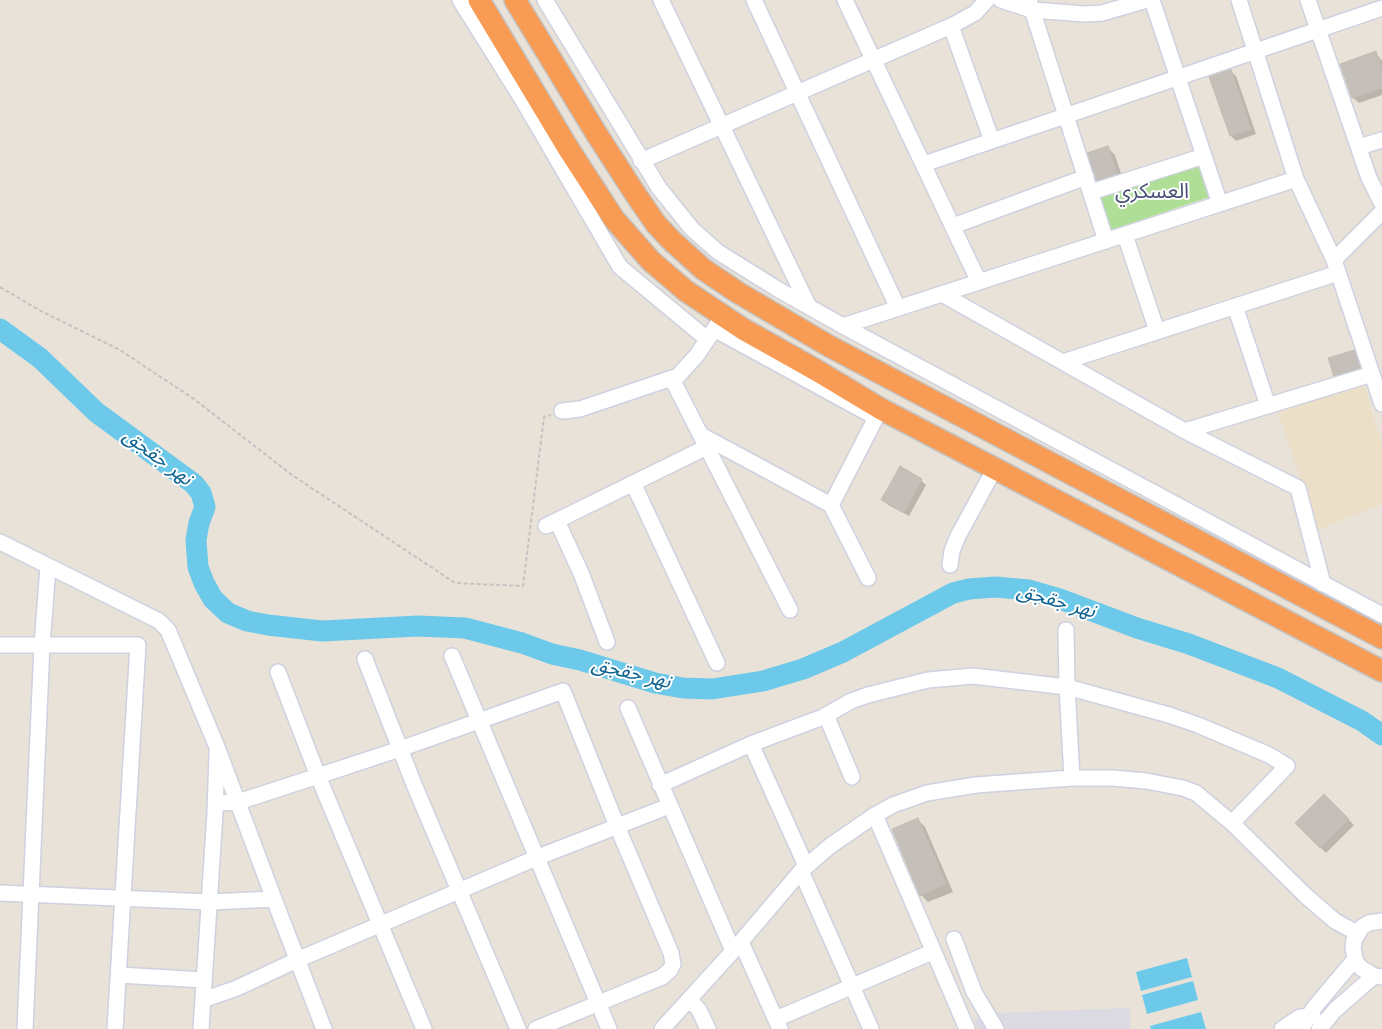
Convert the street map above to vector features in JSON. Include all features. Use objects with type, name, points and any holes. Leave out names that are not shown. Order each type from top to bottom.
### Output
[{"type":"highway","points":[[479,0],[568,148],[614,219],[650,261],[692,296],[715,328],[879,413],[995,468],[1382,671]]},
{"type":"highway","points":[[515,0],[596,133],[656,224],[703,270],[829,346],[1382,638]]},
{"type":"street","points":[[460,0],[522,99],[620,266],[715,328],[684,372],[672,379],[580,409],[562,411]]},
{"type":"street","points":[[545,0],[641,161],[678,213],[704,241],[737,264],[843,326],[1382,615]]},
{"type":"street","points":[[661,0],[809,307]]},
{"type":"street","points":[[754,0],[898,308]]},
{"type":"street","points":[[845,0],[979,282]]},
{"type":"street","points":[[641,161],[952,26],[975,13],[987,0]]},
{"type":"street","points":[[1001,0],[1085,14],[1102,13],[1147,0]]},
{"type":"street","points":[[1152,0],[1220,204]]},
{"type":"street","points":[[1239,0],[1296,179],[1336,266],[1382,404]]},
{"type":"street","points":[[1308,0],[1369,178],[1382,204]]},
{"type":"street","points":[[1031,5],[1106,241]]},
{"type":"street","points":[[924,164],[1382,8]]},
{"type":"street","points":[[952,26],[992,141]]},
{"type":"street","points":[[1358,147],[1382,140]]},
{"type":"street","points":[[1091,192],[1204,156]]},
{"type":"street","points":[[953,226],[1086,177]]},
{"type":"street","points":[[843,326],[1296,179]]},
{"type":"street","points":[[1063,362],[1235,306],[1336,266],[1382,212]]},
{"type":"street","points":[[1125,234],[1157,331]]},
{"type":"street","points":[[942,294],[1185,431],[1298,488],[1323,584]]},
{"type":"street","points":[[1235,306],[1268,406]]},
{"type":"street","points":[[1185,431],[1372,374]]},
{"type":"street","points":[[672,379],[707,442],[790,610]]},
{"type":"street","points":[[831,505],[879,413]]},
{"type":"street","points":[[607,642],[581,573],[551,523],[633,483],[707,442]]},
{"type":"street","points":[[707,442],[831,505],[868,578]]},
{"type":"street","points":[[950,565],[952,551],[958,536],[995,468]]},
{"type":"street","points":[[633,483],[716,663]]},
{"type":"street","points":[[0,542],[164,625],[172,637],[217,746],[297,960],[319,1027]]},
{"type":"street","points":[[25,1029],[42,645],[48,567]]},
{"type":"street","points":[[1066,630],[1072,778]]},
{"type":"street","points":[[0,645],[138,645],[115,1029]]},
{"type":"street","points":[[452,656],[609,1029]]},
{"type":"street","points":[[365,659],[400,749],[518,1029]]},
{"type":"street","points":[[278,672],[318,776],[424,1029]]},
{"type":"street","points":[[660,784],[751,744],[826,715],[851,701],[868,695],[902,685],[949,677],[993,677],[1067,687],[1169,715],[1269,755],[1287,766],[1232,822]]},
{"type":"street","points":[[216,803],[238,802],[400,749],[563,691],[617,826],[672,952],[673,964],[670,970],[662,977],[536,1029]]},
{"type":"street","points":[[628,708],[669,806],[737,946],[778,1024],[852,987],[932,952]]},
{"type":"street","points":[[826,715],[852,777]]},
{"type":"street","points":[[751,744],[871,1029]]},
{"type":"street","points":[[201,1029],[216,803],[217,746]]},
{"type":"street","points":[[662,1029],[804,869],[830,846],[874,814],[909,799],[948,789],[976,785],[1072,778],[1113,778],[1146,781],[1184,788],[1196,793],[1232,822],[1335,921],[1357,933]]},
{"type":"street","points":[[203,1000],[237,988],[459,890],[669,806]]},
{"type":"street","points":[[874,814],[964,1028]]},
{"type":"street","points":[[0,893],[210,902],[274,899]]},
{"type":"street","points":[[1282,1029],[1292,1021],[1308,1016],[1323,1024],[1378,976],[1361,968],[1355,959],[1353,948],[1357,933],[1369,923],[1382,921]]},
{"type":"street","points":[[954,939],[974,992],[996,1029]]},
{"type":"street","points":[[1301,1029],[1308,1016],[1355,959]]},
{"type":"street","points":[[119,975],[204,980]]},
{"type":"street","points":[[689,999],[699,1010],[708,1029]]},
{"type":"path","points":[[0,287],[39,310],[120,350],[194,399],[292,475],[455,584],[523,586],[544,417],[562,411]]},
{"type":"shaded area","points":[[1364,385],[1382,445],[1382,504],[1318,530],[1278,412]]},
{"type":"shaded area","points":[[1130,1008],[1130,1029],[978,1029],[974,1019],[996,1013]]},
{"type":"green space","points":[[1198,163],[1209,197],[1108,231],[1097,197]]},
{"type":"water","points":[[1187,958],[1192,977],[1141,991],[1136,972]]},
{"type":"water","points":[[1193,981],[1198,1000],[1147,1014],[1142,995]]},
{"type":"water","points":[[1201,1012],[1206,1029],[1151,1029],[1150,1026]]},
{"type":"building","points":[[1376,51],[1382,69],[1382,88],[1352,98],[1340,64]]},
{"type":"building","points":[[1231,69],[1251,129],[1230,136],[1209,77]]},
{"type":"building","points":[[1108,146],[1119,178],[1095,186],[1084,154]]},
{"type":"building","points":[[1358,349],[1363,368],[1334,377],[1328,358]]},
{"type":"building","points":[[900,466],[922,479],[904,512],[881,500]]},
{"type":"building","points":[[1324,794],[1349,819],[1320,848],[1295,823]]},
{"type":"building","points":[[918,818],[946,884],[920,896],[892,829]]},
{"type":"waterway","name":"نهر جقجق","points":[[0,329],[40,358],[96,412],[194,484],[201,493],[205,507],[199,523],[196,540],[198,567],[204,583],[213,599],[228,613],[247,621],[322,631],[418,626],[465,628],[655,683],[683,688],[712,689],[763,681],[803,669],[843,652],[953,593],[969,589],[995,587],[1029,590],[1189,644],[1278,678],[1362,721],[1382,735]]},
{"type":"district","name":"العسكري","points":[[1152,193]]}]
